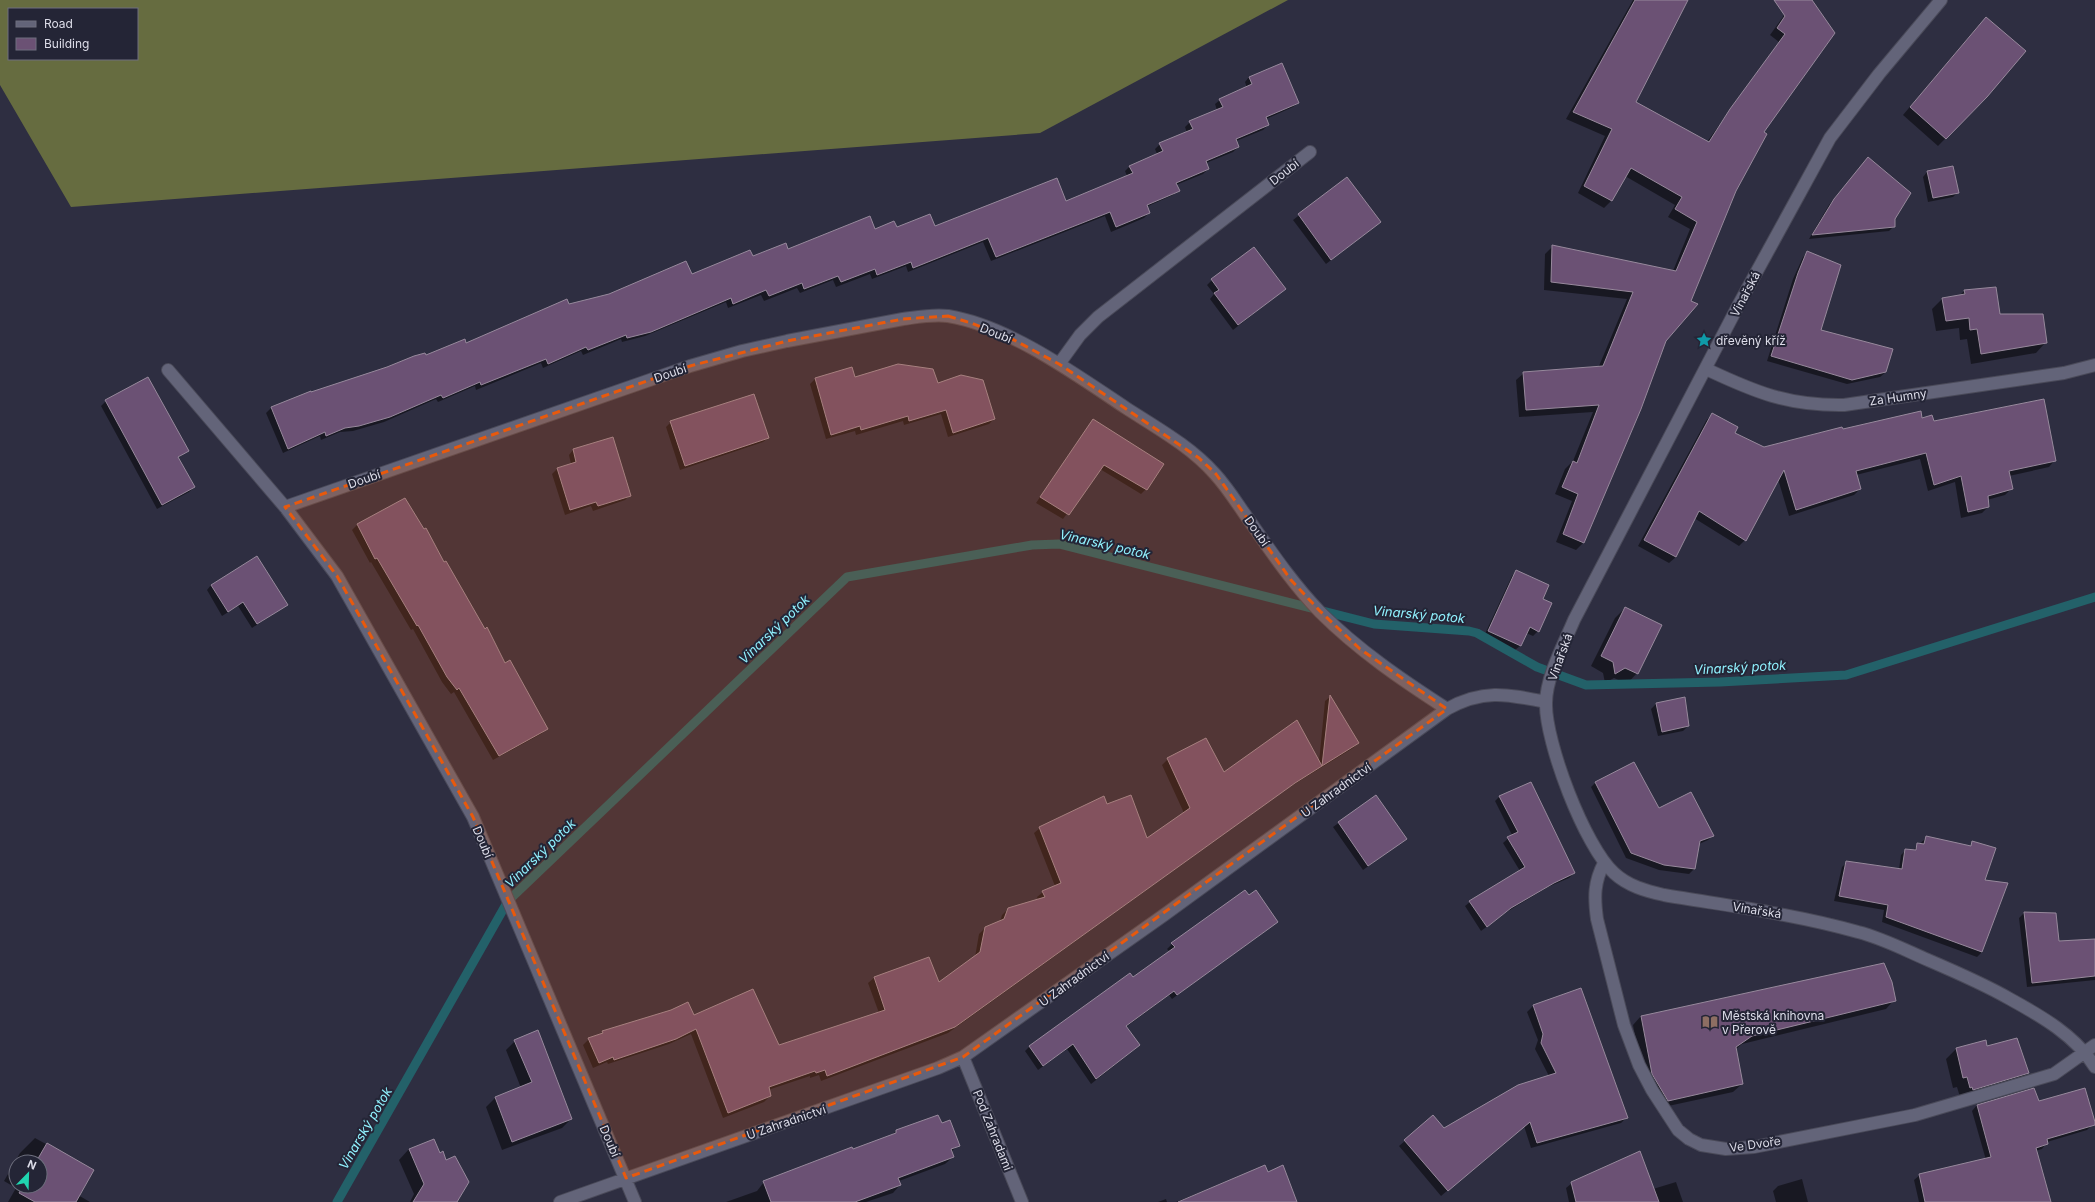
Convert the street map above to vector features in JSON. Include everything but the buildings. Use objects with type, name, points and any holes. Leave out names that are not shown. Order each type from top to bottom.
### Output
[{"type":"street","name":"Vinařská","points":[[1942,0],[1878,74],[1830,138],[1574,620],[1558,658],[1546,702],[1547,722],[1562,774],[1592,843],[1604,863],[1615,874],[1643,890],[1818,922],[1860,932],[1901,948],[1993,990],[2034,1012],[2057,1028],[2084,1052],[2095,1066]]},
{"type":"street","name":"Doubí","points":[[1059,364],[1080,335],[1098,317],[1310,152]]},
{"type":"street","name":"Doubí","points":[[285,506],[690,366],[787,341],[926,316],[948,316],[984,327],[1014,340],[1059,364],[1179,442],[1216,474],[1291,580],[1320,611],[1360,649],[1404,681],[1447,709]]},
{"type":"street","name":"Za Humny","points":[[1706,369],[1769,396],[1805,403],[1837,405],[2064,373],[2095,365]]},
{"type":"street","name":"Doubí","points":[[168,370],[285,506],[337,576],[473,817],[636,1202]]},
{"type":"street","name":"U Zahradnictví","points":[[560,1202],[938,1068],[963,1057],[1164,915],[1447,709],[1468,698],[1485,695],[1522,697],[1546,702]]},
{"type":"street","name":"Ve Dvoře","points":[[1604,863],[1597,878],[1594,903],[1624,1025],[1639,1065],[1665,1112],[1678,1130],[1689,1139],[1700,1145],[1726,1149],[1754,1147],[1914,1115],[2054,1074],[2095,1045]]},
{"type":"street","name":"Pod Zahradami","points":[[963,1057],[1022,1202]]},
{"type":"highlighted area","points":[[948,316],[971,323],[1014,340],[1059,364],[1199,458],[1216,474],[1291,580],[1320,611],[1360,649],[1447,709],[963,1057],[626,1178],[473,817],[337,576],[285,507],[690,366],[787,341],[903,319]]},
{"type":"green space","points":[[0,0],[1288,0],[1040,133],[71,207],[0,85]]},
{"type":"waterway","name":"Vinarský potok","points":[[337,1202],[508,901],[847,577],[1032,545],[1059,544],[1374,624],[1469,631],[1477,633],[1537,667],[1586,685],[1720,682],[1846,675],[2095,597]]},
{"type":"place","name":"dřevěný kříž","points":[[1704,340]]},
{"type":"place","name":"Městská knihovna v Přerově","points":[[1710,1022]]}]
